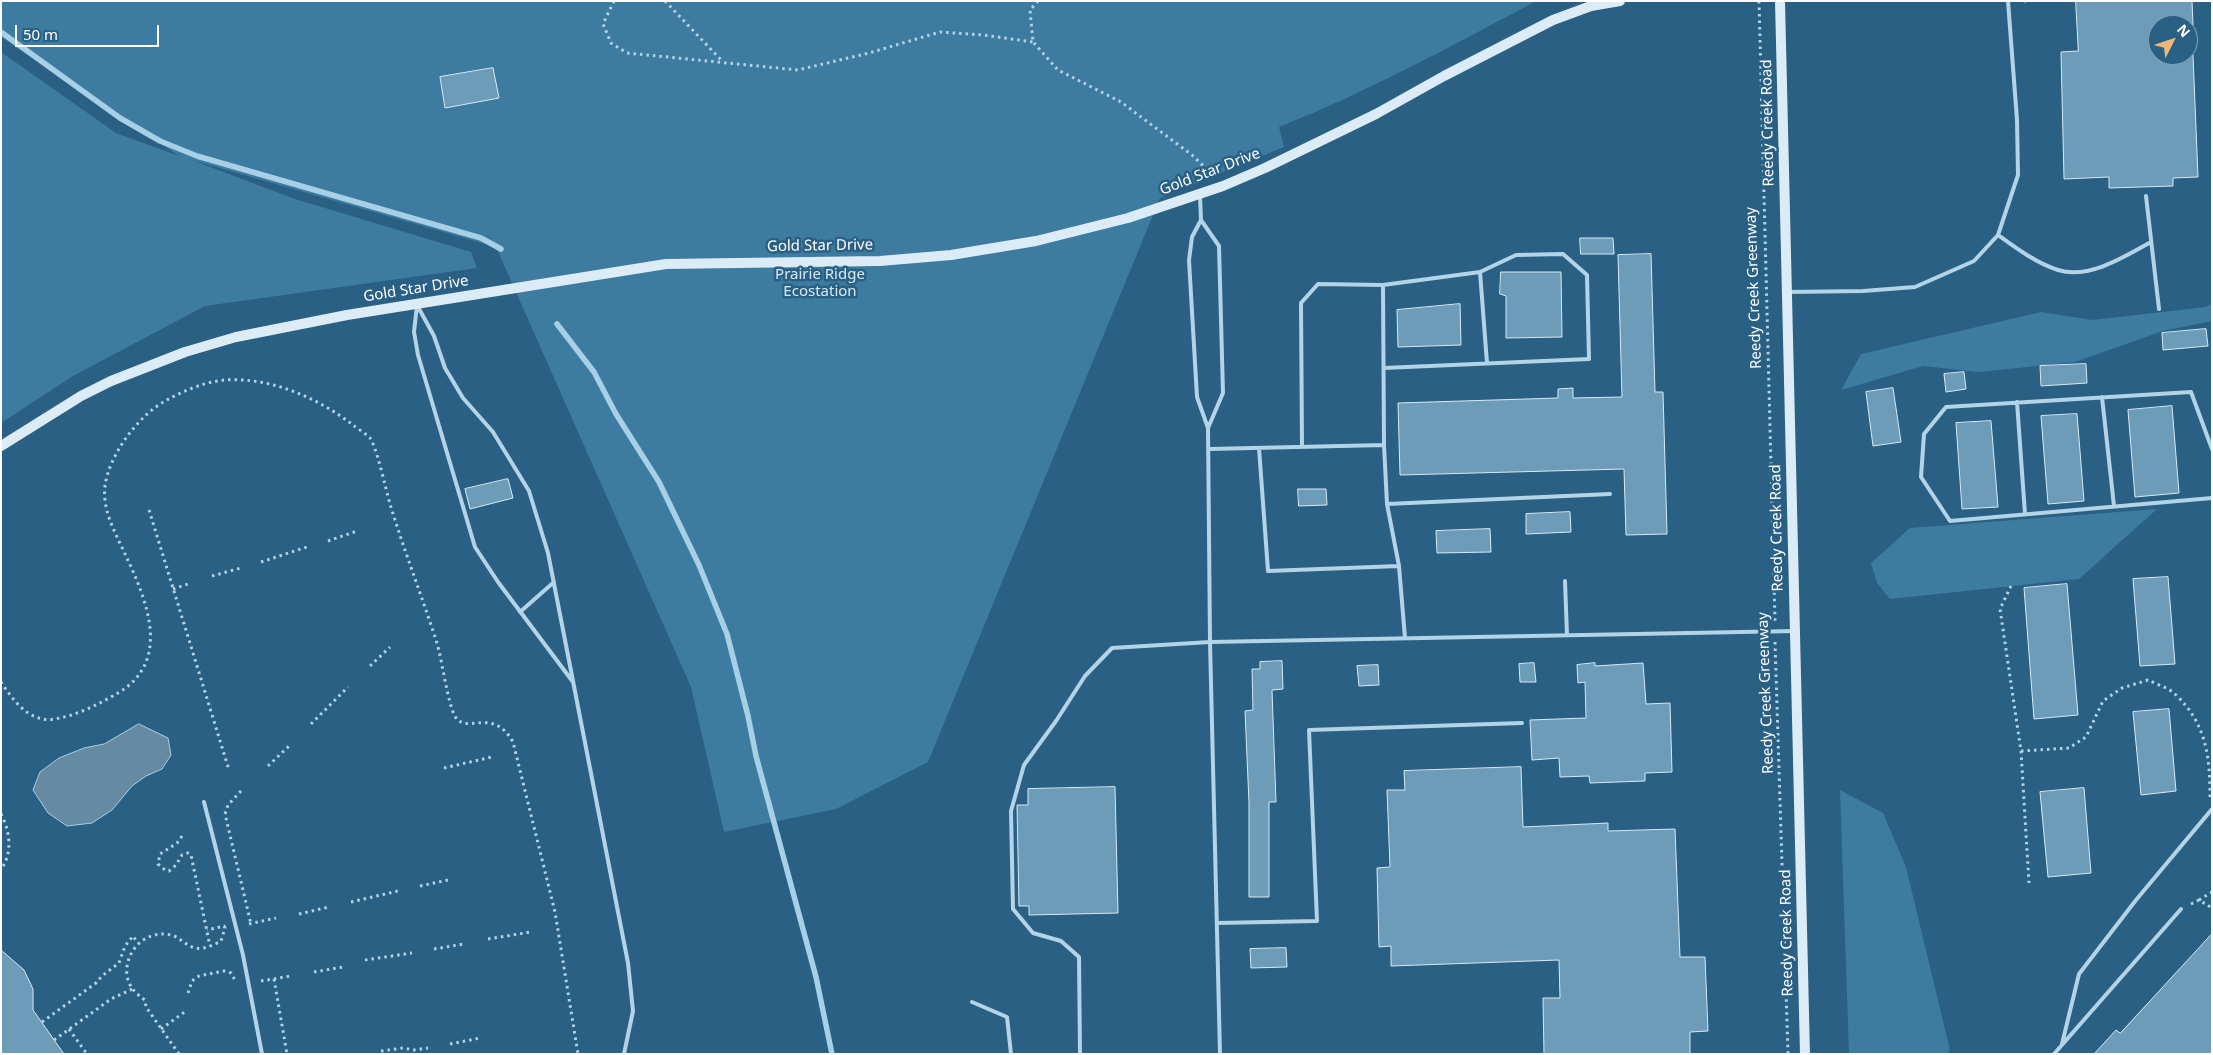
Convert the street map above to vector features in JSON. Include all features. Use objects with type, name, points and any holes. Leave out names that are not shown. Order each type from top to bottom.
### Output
[{"type":"street","name":"Gold Star Drive","points":[[1,446],[81,396],[111,381],[185,352],[245,335],[347,315],[666,264],[871,261],[951,255],[1036,241],[1128,218],[1223,186],[1274,164],[1376,114],[1444,76],[1553,20],[1592,6],[1620,1]]},
{"type":"street","name":"Reedy Creek Road","points":[[1780,1],[1804,1054]]},
{"type":"lane","points":[[1787,292],[1863,291],[1915,287],[1974,261],[1998,235],[2018,175],[2017,120],[2008,1]]},
{"type":"lane","points":[[1200,194],[1201,220],[1192,237],[1189,260],[1197,397],[1208,428],[1209,449],[1210,642],[1220,1054]]},
{"type":"lane","points":[[2146,196],[2160,309]]},
{"type":"lane","points":[[1201,220],[1219,246],[1223,393],[1208,428]]},
{"type":"lane","points":[[1998,235],[2024,253],[2059,270],[2090,271],[2122,258],[2152,242]]},
{"type":"lane","points":[[1302,447],[1301,303],[1318,284],[1383,285],[1480,272],[1516,255],[1563,254],[1587,274],[1589,359],[1384,368]]},
{"type":"lane","points":[[1480,272],[1487,363]]},
{"type":"lane","points":[[1383,285],[1384,445],[1387,504],[1399,566],[1405,638]]},
{"type":"lane","points":[[416,305],[434,336],[446,368],[463,398],[493,432],[529,491],[548,553],[628,963],[633,1011],[624,1054]]},
{"type":"lane","points":[[416,305],[414,332],[418,355],[475,548],[520,612],[574,683]]},
{"type":"lane","points":[[2212,449],[2191,392],[1946,406],[1924,434],[1921,477],[1950,521],[2212,498]]},
{"type":"lane","points":[[2102,397],[2114,506]]},
{"type":"lane","points":[[2017,402],[2025,514]]},
{"type":"lane","points":[[1209,449],[1384,445]]},
{"type":"lane","points":[[1259,448],[1268,571],[1399,566]]},
{"type":"lane","points":[[1387,504],[1610,494]]},
{"type":"lane","points":[[1565,581],[1568,635]]},
{"type":"lane","points":[[520,612],[554,582]]},
{"type":"lane","points":[[1080,1054],[1079,957],[1061,941],[1033,933],[1013,909],[1011,811],[1024,765],[1085,676],[1112,648],[1210,642],[1795,631]]},
{"type":"lane","points":[[1217,924],[1317,921],[1309,730],[1522,723]]},
{"type":"lane","points":[[204,802],[243,955],[262,1054]]},
{"type":"lane","points":[[2062,1044],[2079,974],[2136,900],[2211,810]]},
{"type":"lane","points":[[2054,1054],[2181,909]]},
{"type":"lane","points":[[972,1002],[1008,1017],[1011,1054]]},
{"type":"path","points":[[614,1],[603,24],[610,43],[627,53],[798,70],[870,53],[940,32],[983,35],[1033,42]]},
{"type":"path","points":[[664,1],[723,62]]},
{"type":"path","points":[[1038,1],[1030,10],[1033,42],[1058,70],[1120,102],[1192,156],[1223,186]]},
{"type":"path","name":"Reedy Creek Greenway","points":[[1759,1],[1788,1054]]},
{"type":"path","points":[[1,682],[25,711],[38,718],[53,720],[108,698],[134,682],[142,672],[150,652],[149,621],[136,578],[111,523],[104,493],[110,468],[120,449],[132,430],[153,409],[194,388],[225,380],[270,385],[315,400],[336,412],[367,436],[372,443],[394,517],[436,641],[453,713],[461,724],[495,723],[508,733],[513,742],[555,912],[578,1054]]},
{"type":"path","points":[[149,510],[229,770]]},
{"type":"path","points":[[328,541],[357,532]]},
{"type":"path","points":[[261,562],[307,547]]},
{"type":"path","points":[[212,576],[240,568]]},
{"type":"path","points":[[173,589],[188,584]]},
{"type":"path","points":[[2012,586],[2000,609],[2021,751],[2029,883]]},
{"type":"path","points":[[370,666],[390,647]]},
{"type":"path","points":[[2021,751],[2069,748],[2086,737],[2103,701],[2122,688],[2148,680],[2175,693],[2199,724],[2210,760],[2211,810]]},
{"type":"path","points":[[311,724],[348,687]]},
{"type":"path","points":[[268,766],[290,744]]},
{"type":"path","points":[[444,768],[492,757]]},
{"type":"path","points":[[241,791],[228,805],[225,814],[250,924],[276,918]]},
{"type":"path","points":[[1,814],[8,831],[9,844],[7,856],[1,869]]},
{"type":"path","points":[[182,836],[177,843],[160,854],[158,864],[164,870],[169,871],[176,865],[182,855],[188,853],[190,855],[210,946]]},
{"type":"path","points":[[420,886],[448,880]]},
{"type":"path","points":[[351,902],[398,891]]},
{"type":"path","points":[[2181,909],[2212,892]]},
{"type":"path","points":[[2199,900],[2212,908]]},
{"type":"path","points":[[299,914],[329,907]]},
{"type":"path","points":[[179,1054],[146,1007],[145,1000],[132,989],[127,966],[129,957],[138,943],[146,938],[162,934],[176,937],[195,948],[210,946],[221,941],[225,928],[224,926],[207,930]]},
{"type":"path","points":[[488,939],[530,932]]},
{"type":"path","points":[[42,1022],[96,983],[118,963],[125,946],[133,936],[138,943]]},
{"type":"path","points":[[434,949],[464,944]]},
{"type":"path","points":[[365,960],[412,953]]},
{"type":"path","points":[[314,972],[343,967]]},
{"type":"path","points":[[188,993],[190,985],[195,978],[224,971],[231,973],[236,985]]},
{"type":"path","points":[[260,981],[291,976]]},
{"type":"path","points":[[274,979],[287,1054]]},
{"type":"path","points":[[54,1040],[111,999],[132,989]]},
{"type":"path","points":[[161,1029],[186,1011]]},
{"type":"path","points":[[70,1029],[87,1054]]},
{"type":"path","points":[[450,1044],[480,1038]]},
{"type":"path","points":[[381,1051],[403,1048],[414,1050],[428,1048]]},
{"type":"green space","name":"Prairie Ridge Ecostation","points":[[1,1],[1536,1],[1377,84],[1279,127],[1284,147],[1160,198],[928,762],[836,809],[724,832],[691,687],[496,247],[192,160],[295,199],[471,252],[477,268],[205,306],[73,376],[1,423],[1,52],[116,133],[179,156],[1,37]]},
{"type":"green space","points":[[2212,303],[2212,321],[2163,331],[2075,362],[1979,372],[1923,366],[1841,390],[1861,354],[2041,312],[2092,320],[2206,307]]},
{"type":"green space","points":[[2157,509],[2079,579],[1890,599],[1877,583],[1871,563],[1910,528]]},
{"type":"green space","points":[[1840,790],[1883,813],[1906,867],[1950,1050],[1947,1054],[1849,1054]]},
{"type":"shaded area","points":[[139,724],[168,738],[171,755],[162,769],[146,776],[132,786],[112,810],[92,823],[67,826],[48,813],[33,790],[40,772],[59,758],[84,748],[104,744]]},
{"type":"building","points":[[2076,1],[2192,1],[2193,15],[2148,15],[2148,65],[2193,65],[2198,177],[2173,178],[2173,186],[2109,188],[2109,177],[2064,179],[2061,52],[2078,51]]},
{"type":"building","points":[[493,68],[499,98],[445,108],[440,77]]},
{"type":"building","points":[[1580,238],[1613,238],[1614,254],[1581,254]]},
{"type":"building","points":[[1651,254],[1655,392],[1663,392],[1667,534],[1626,535],[1624,469],[1400,475],[1398,403],[1558,398],[1558,389],[1573,388],[1573,398],[1622,397],[1618,255]]},
{"type":"building","points":[[1501,272],[1561,272],[1562,337],[1506,338],[1506,296],[1500,294]]},
{"type":"building","points":[[1460,304],[1461,345],[1398,347],[1397,310]]},
{"type":"building","points":[[2206,329],[2208,346],[2163,350],[2162,333]]},
{"type":"building","points":[[2086,364],[2087,383],[2041,386],[2040,366]]},
{"type":"building","points":[[1964,372],[1966,389],[1946,392],[1944,374]]},
{"type":"building","points":[[1893,388],[1901,442],[1873,446],[1866,392]]},
{"type":"building","points":[[2172,406],[2179,493],[2135,497],[2128,410]]},
{"type":"building","points":[[2077,414],[2084,501],[2048,504],[2041,416]]},
{"type":"building","points":[[1991,421],[1998,507],[1962,509],[1956,423]]},
{"type":"building","points":[[508,479],[513,498],[470,509],[465,489]]},
{"type":"building","points":[[1298,489],[1326,489],[1327,505],[1299,506]]},
{"type":"building","points":[[1570,512],[1571,532],[1526,534],[1526,514]]},
{"type":"building","points":[[1490,529],[1491,552],[1437,553],[1436,531]]},
{"type":"building","points":[[2168,577],[2175,664],[2140,666],[2133,579]]},
{"type":"building","points":[[2067,584],[2078,715],[2034,719],[2024,588]]},
{"type":"building","points":[[1282,661],[1283,689],[1272,690],[1276,802],[1269,802],[1269,897],[1249,897],[1249,803],[1245,711],[1253,710],[1252,669],[1260,669],[1260,662]]},
{"type":"building","points":[[1534,663],[1536,682],[1520,682],[1519,664]]},
{"type":"building","points":[[1595,663],[1595,666],[1643,663],[1646,704],[1670,703],[1672,772],[1645,773],[1645,781],[1590,783],[1589,776],[1560,777],[1559,758],[1532,760],[1530,720],[1586,718],[1585,682],[1578,683],[1577,665]]},
{"type":"building","points":[[1378,665],[1379,685],[1359,686],[1357,666]]},
{"type":"building","points":[[2169,709],[2176,791],[2141,795],[2133,712]]},
{"type":"building","points":[[1521,767],[1523,827],[1608,823],[1608,831],[1675,829],[1680,957],[1705,957],[1708,1031],[1690,1032],[1690,1054],[1544,1054],[1543,998],[1560,998],[1559,960],[1391,966],[1391,946],[1379,947],[1377,868],[1390,867],[1387,790],[1405,790],[1404,771]]},
{"type":"building","points":[[1115,787],[1118,913],[1029,915],[1029,906],[1019,906],[1017,805],[1028,805],[1028,789]]},
{"type":"building","points":[[2084,788],[2091,873],[2048,877],[2040,792]]},
{"type":"building","points":[[2212,934],[2212,1054],[2094,1054],[2116,1030],[2120,1033]]},
{"type":"building","points":[[1286,948],[1287,967],[1251,968],[1250,949]]},
{"type":"building","points":[[1,950],[24,970],[33,989],[33,1010],[64,1054],[1,1054]]},
{"type":"waterway","points":[[1,32],[120,118],[160,141],[197,156],[481,238],[501,249]]},
{"type":"waterway","points":[[557,324],[594,372],[616,414],[659,482],[699,565],[727,634],[756,756],[816,977],[832,1054]]}]
